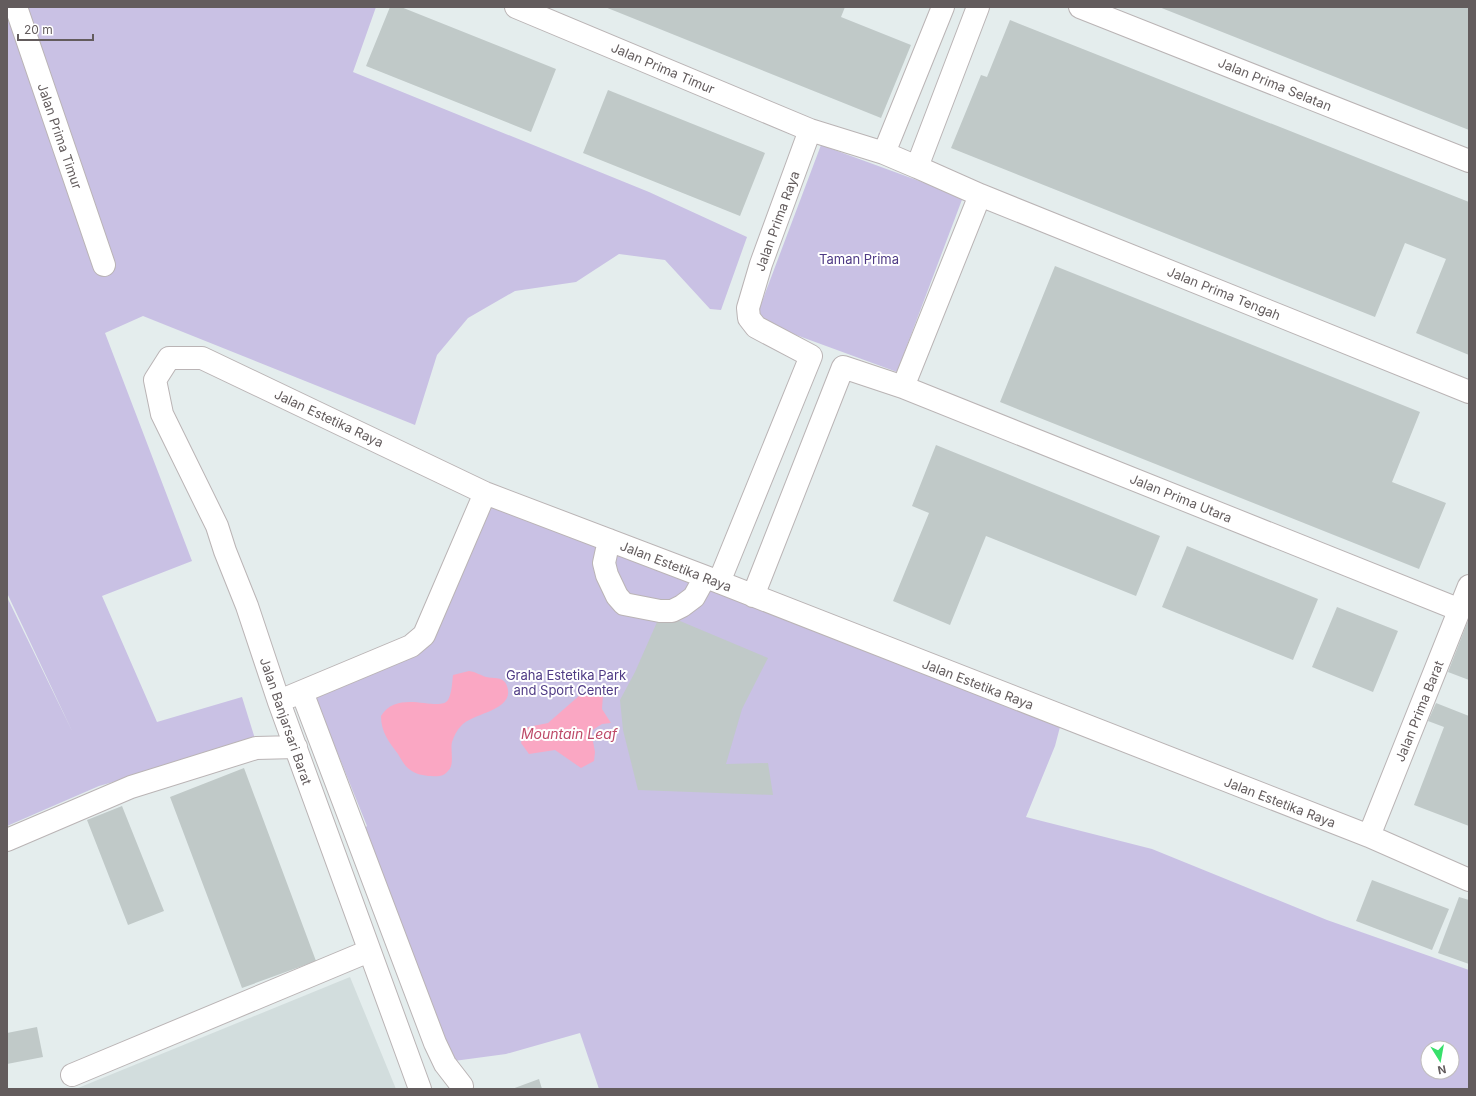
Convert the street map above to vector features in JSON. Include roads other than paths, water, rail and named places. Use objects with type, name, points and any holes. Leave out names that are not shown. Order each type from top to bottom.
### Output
[{"type":"street","name":"Jalan Prima Timur","points":[[16,7],[104,265]]},
{"type":"street","name":"Jalan Prima Timur","points":[[516,7],[810,130]]},
{"type":"street","points":[[884,153],[943,7]]},
{"type":"street","points":[[917,167],[978,7]]},
{"type":"street","name":"Jalan Prima Selatan","points":[[1080,7],[1469,161]]},
{"type":"street","points":[[810,130],[884,153],[980,195],[903,387]]},
{"type":"street","name":"Jalan Prima Raya","points":[[810,130],[761,264],[748,308],[749,318],[756,327],[811,356],[903,387]]},
{"type":"street","name":"Jalan Prima Tengah","points":[[980,195],[1469,392]]},
{"type":"street","points":[[609,540],[604,563],[607,575],[624,604],[672,612],[694,597],[712,579],[811,356]]},
{"type":"street","name":"Jalan Estetika Raya","points":[[169,358],[202,358],[485,493],[712,579],[1369,836],[1469,880]]},
{"type":"street","name":"Jalan Banjarsari Barat","points":[[169,358],[155,380],[162,414],[217,526],[225,551],[247,606],[279,702],[420,1089]]},
{"type":"street","points":[[754,596],[843,367]]},
{"type":"street","name":"Jalan Prima Utara","points":[[903,387],[1460,610]]},
{"type":"street","points":[[279,702],[411,646],[424,636],[485,493]]},
{"type":"street","name":"Jalan Prima Barat","points":[[1369,836],[1469,586]]},
{"type":"street","points":[[302,692],[435,1043],[445,1064],[462,1086]]},
{"type":"street","points":[[7,840],[130,787],[256,748],[296,747]]},
{"type":"street","points":[[72,1075],[369,951]]},
{"type":"water","points":[[469,671],[486,677],[498,678],[504,681],[507,686],[508,694],[505,701],[499,706],[466,722],[460,728],[452,742],[452,761],[450,768],[446,773],[436,776],[423,775],[414,772],[406,766],[389,741],[382,727],[381,716],[388,708],[397,704],[407,702],[443,703],[448,700],[452,688],[453,675]]},
{"type":"water","name":"Mountain Leaf","points":[[600,687],[603,695],[602,709],[611,723],[602,724],[591,731],[595,752],[594,761],[581,768],[555,750],[529,754],[521,743],[524,732],[528,727],[548,723],[588,688]]},
{"type":"park label","name":"Taman Prima","points":[[859,259]]},
{"type":"park label","name":"Graha Estetika Park and Sport Center","points":[[566,682]]}]
